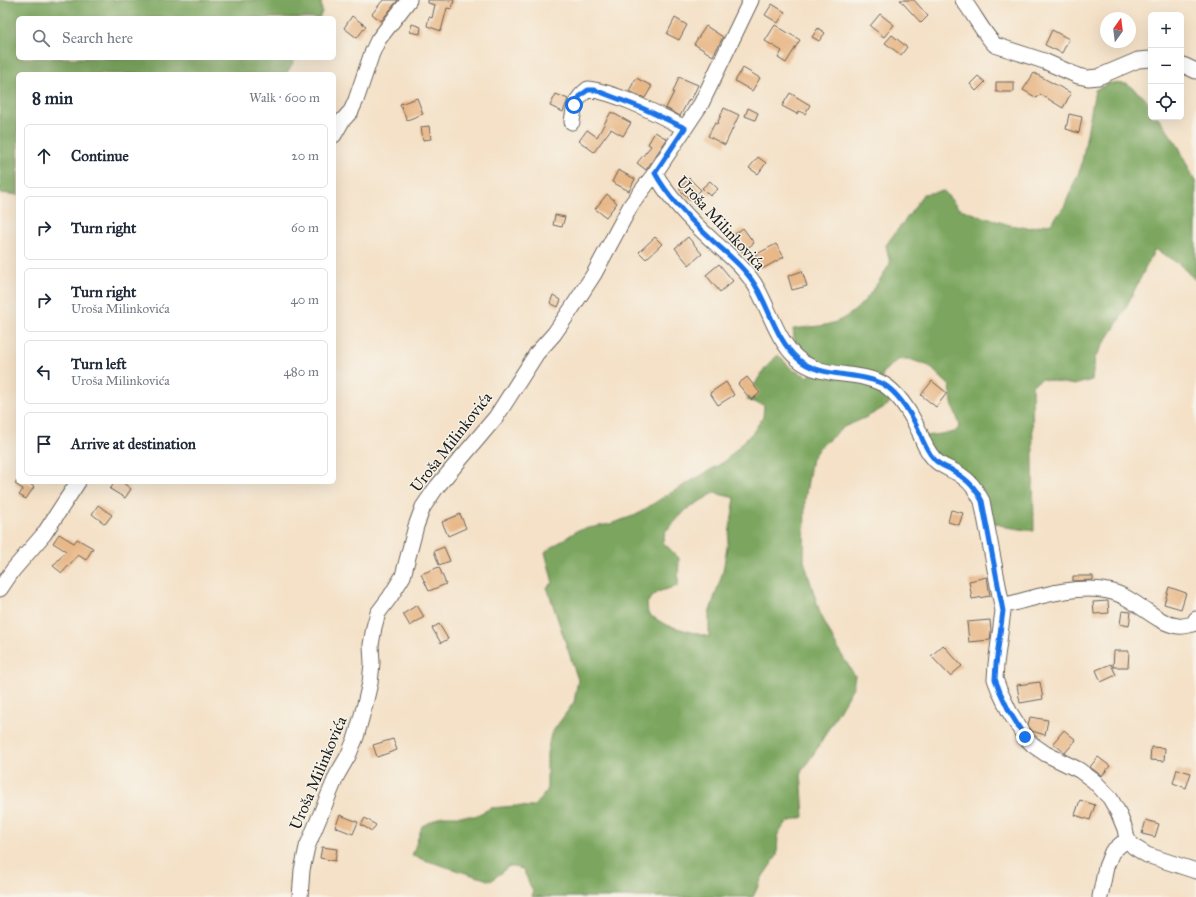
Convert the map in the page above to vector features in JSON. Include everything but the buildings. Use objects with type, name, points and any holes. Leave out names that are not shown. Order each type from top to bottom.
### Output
[{"type":"street","points":[[336,132],[342,121],[351,111],[378,40],[409,0]]},
{"type":"street","name":"Uroša Milinkovića","points":[[300,897],[302,870],[307,847],[337,775],[348,756],[356,737],[366,704],[372,662],[371,645],[378,613],[403,576],[414,532],[423,507],[441,482],[496,417],[537,353],[554,334],[594,274],[631,205],[655,173],[701,104],[751,0]]},
{"type":"street","points":[[963,0],[995,45],[1044,60],[1078,76],[1098,77],[1138,60],[1148,59]]},
{"type":"street","points":[[1184,65],[1196,71]]},
{"type":"street","points":[[572,122],[574,105],[581,95],[588,90],[602,92],[685,128]]},
{"type":"street","name":"Uroša Milinkovića","points":[[655,173],[662,187],[680,208],[746,272],[758,290],[784,342],[797,358],[805,364],[822,371],[872,380],[883,384],[897,396],[910,413],[926,449],[936,461],[964,477],[976,490],[982,501],[1003,611],[995,679],[1000,692],[1009,711],[1025,737],[1046,754],[1079,770],[1094,781],[1110,798],[1118,812],[1125,829],[1127,839]]},
{"type":"street","points":[[0,589],[13,570],[44,534],[77,484]]},
{"type":"street","points":[[1002,606],[1054,593],[1084,590],[1107,590],[1120,594],[1165,622],[1178,626],[1193,624],[1196,619]]},
{"type":"street","points":[[1100,897],[1106,867],[1112,852],[1127,839],[1134,847],[1147,855],[1196,871]]},
{"type":"green space","points":[[0,0],[321,0],[322,12],[320,16],[16,16],[16,60],[295,60],[287,72],[16,72],[16,195],[0,193]]},
{"type":"green space","points":[[1110,83],[1127,84],[1144,97],[1148,103],[1148,120],[1160,120],[1179,147],[1196,184],[1196,281],[1179,264],[1155,249],[1120,319],[1095,358],[1092,380],[1074,385],[1042,379],[1032,385],[1034,531],[1006,527],[986,520],[975,491],[919,437],[955,432],[960,426],[952,403],[950,386],[929,366],[909,359],[898,360],[883,372],[882,379],[895,389],[888,405],[867,417],[844,427],[820,447],[812,458],[805,500],[804,561],[820,613],[838,649],[855,676],[853,687],[815,752],[801,772],[804,817],[787,822],[778,834],[777,856],[763,876],[753,897],[532,897],[533,892],[523,869],[509,866],[491,881],[412,856],[422,826],[442,816],[475,816],[491,808],[514,806],[533,807],[547,791],[547,753],[551,734],[574,702],[578,680],[547,587],[553,583],[545,552],[578,530],[610,524],[636,515],[724,462],[754,431],[763,417],[764,405],[747,400],[760,376],[778,355],[793,370],[809,377],[814,365],[795,345],[793,329],[821,326],[841,320],[865,300],[890,264],[886,245],[910,214],[923,194],[944,191],[958,208],[1010,225],[1028,228],[1051,223],[1064,207],[1081,167],[1095,90]],"holes":[[[714,493],[735,498],[723,571],[709,614],[709,637],[666,625],[648,614],[647,603],[657,592],[678,586],[679,558],[663,542],[665,532],[687,509]]]},
{"type":"route","points":[[574,105],[581,95],[588,90],[595,90],[616,97],[685,128],[655,173],[662,187],[680,208],[746,272],[758,290],[784,342],[797,358],[805,364],[822,371],[840,375],[855,376],[883,384],[897,396],[910,413],[926,449],[936,461],[964,477],[976,490],[982,501],[1003,611],[995,679],[1009,711],[1025,737]]}]
